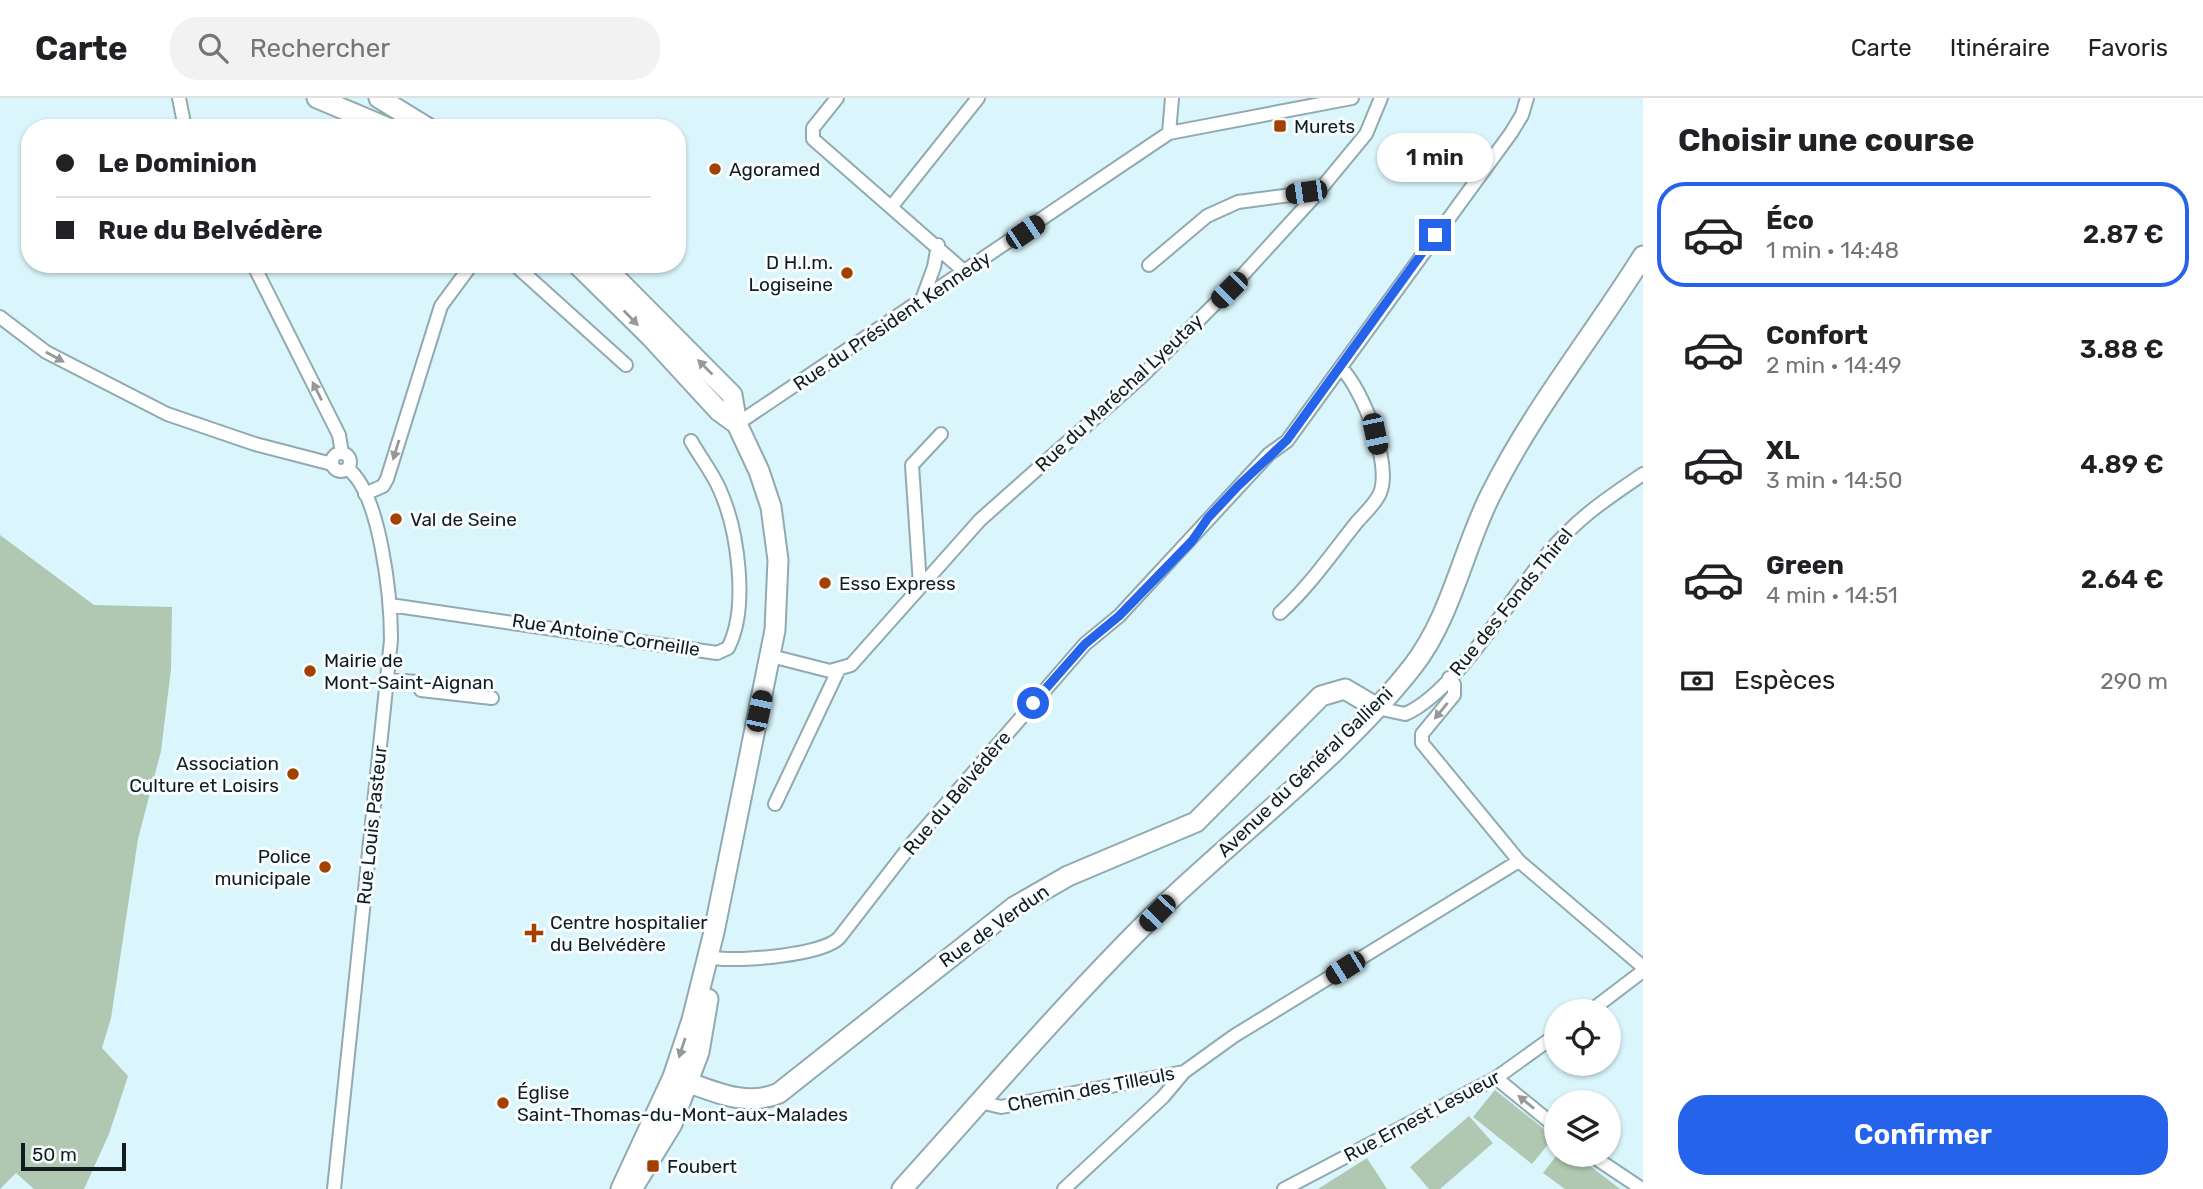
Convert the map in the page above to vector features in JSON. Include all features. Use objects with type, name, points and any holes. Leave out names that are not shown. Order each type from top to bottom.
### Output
[{"type":"street","points":[[179,98],[183,119]]},
{"type":"street","points":[[317,98],[367,119]]},
{"type":"street","points":[[379,98],[413,119]]},
{"type":"street","points":[[837,98],[813,128],[813,139],[938,245],[965,272]]},
{"type":"street","points":[[892,206],[978,98]]},
{"type":"street","points":[[1169,133],[1172,98]]},
{"type":"street","name":"Rue du Président Kennedy","points":[[737,424],[1169,133],[1352,98]]},
{"type":"street","name":"Rue du Maréchal Lyeutay","points":[[775,804],[838,671],[859,657],[980,520],[1151,367],[1229,290],[1314,197],[1366,134],[1381,98]]},
{"type":"street","name":"Rue du Belvédère","points":[[715,958],[742,960],[833,944],[914,841],[1085,644],[1119,616],[1242,482],[1287,440],[1511,133],[1522,116],[1527,98]]},
{"type":"street","points":[[1149,265],[1207,216],[1238,202],[1306,192],[1314,197]]},
{"type":"street","points":[[923,297],[934,267],[938,245]]},
{"type":"street","name":"Avenue du Général Gallieni","points":[[902,1189],[1079,992],[1157,913],[1377,708],[1413,666],[1436,627],[1472,535],[1508,464],[1643,256]]},
{"type":"street","points":[[0,317],[46,352],[167,414],[255,444],[332,464],[339,472],[348,469],[351,461],[342,453],[339,435],[258,273]]},
{"type":"street","points":[[365,494],[383,486],[415,395],[441,306],[465,273]]},
{"type":"street","points":[[524,273],[626,365]]},
{"type":"street","points":[[586,273],[651,337],[719,411],[737,424]]},
{"type":"street","points":[[611,273],[732,395],[737,424],[765,489],[777,546],[778,603],[771,656],[681,1080],[668,1134],[629,1188]]},
{"type":"street","points":[[1280,613],[1297,597],[1380,493],[1383,470],[1375,434],[1352,377],[1341,368]]},
{"type":"street","points":[[920,585],[912,465],[940,434]]},
{"type":"street","name":"Rue Antoine Corneille","points":[[390,605],[717,653],[728,648],[735,634],[738,578],[734,534],[719,487],[691,441]]},
{"type":"street","points":[[332,464],[334,457],[342,453]]},
{"type":"street","name":"Rue Louis Pasteur","points":[[334,1189],[387,680],[390,605],[384,559],[365,494],[348,469]]},
{"type":"street","name":"Rue des Fonds Thirel","points":[[1377,708],[1399,714],[1408,713],[1449,678],[1572,527],[1606,497],[1643,474]]},
{"type":"street","points":[[771,656],[838,671]]},
{"type":"street","points":[[1449,678],[1454,684],[1454,695],[1422,734],[1422,743],[1519,861],[1643,969],[1605,999]]},
{"type":"street","points":[[387,680],[418,682],[421,690],[432,693],[492,698]]},
{"type":"street","name":"Rue de Verdun","points":[[681,1080],[746,1100],[768,1098],[779,1093],[1014,907],[1068,876],[1196,822],[1321,696],[1345,690],[1377,708]]},
{"type":"street","name":"Chemin des Tilleuls","points":[[980,1102],[1001,1107],[1184,1072],[1234,1037],[1519,861]]},
{"type":"street","points":[[681,1080],[703,1034],[715,958],[714,932]]},
{"type":"street","name":"Rue Ernest Lesueur","points":[[1284,1189],[1496,1078],[1544,1044]]},
{"type":"street","points":[[1064,1189],[1163,1097],[1184,1072]]},
{"type":"street","points":[[1496,1078],[1544,1117]]},
{"type":"street","points":[[1610,1167],[1640,1186]]},
{"type":"green space","points":[[0,535],[94,605],[172,607],[171,669],[161,751],[138,839],[111,1018],[102,1048],[128,1076],[109,1134],[84,1189],[34,1189],[16,1173],[0,1189]]},
{"type":"green space","points":[[1495,1090],[1544,1129],[1544,1149],[1532,1164],[1473,1117]]},
{"type":"green space","points":[[1469,1116],[1493,1143],[1440,1189],[1429,1189],[1410,1167]]},
{"type":"green space","points":[[1367,1158],[1387,1189],[1318,1189]]},
{"type":"green space","points":[[1548,1167],[1592,1167],[1620,1189],[1565,1189],[1543,1173]]},
{"type":"place","name":"Murets","points":[[1280,126]]},
{"type":"place","name":"Agoramed","points":[[715,169]]},
{"type":"place","name":"D H.l.m. Logiseine","points":[[847,273]]},
{"type":"place","name":"Val de Seine","points":[[396,519]]},
{"type":"place","name":"Esso Express","points":[[825,583]]},
{"type":"place","name":"Mairie de Mont-Saint-Aignan","points":[[310,671]]},
{"type":"place","name":"Association Culture et Loisirs","points":[[293,774]]},
{"type":"place","name":"Police municipale","points":[[325,867]]},
{"type":"place","name":"Centre hospitalier du Belvédère","points":[[534,933]]},
{"type":"place","name":"Église Saint-Thomas-du-Mont-aux-Malades","points":[[503,1103]]},
{"type":"place","name":"Foubert","points":[[653,1166]]},
{"type":"route","points":[[1033,703],[1085,644],[1119,616],[1192,541],[1208,518],[1238,486],[1269,454],[1287,440],[1310,412],[1435,235]]}]
